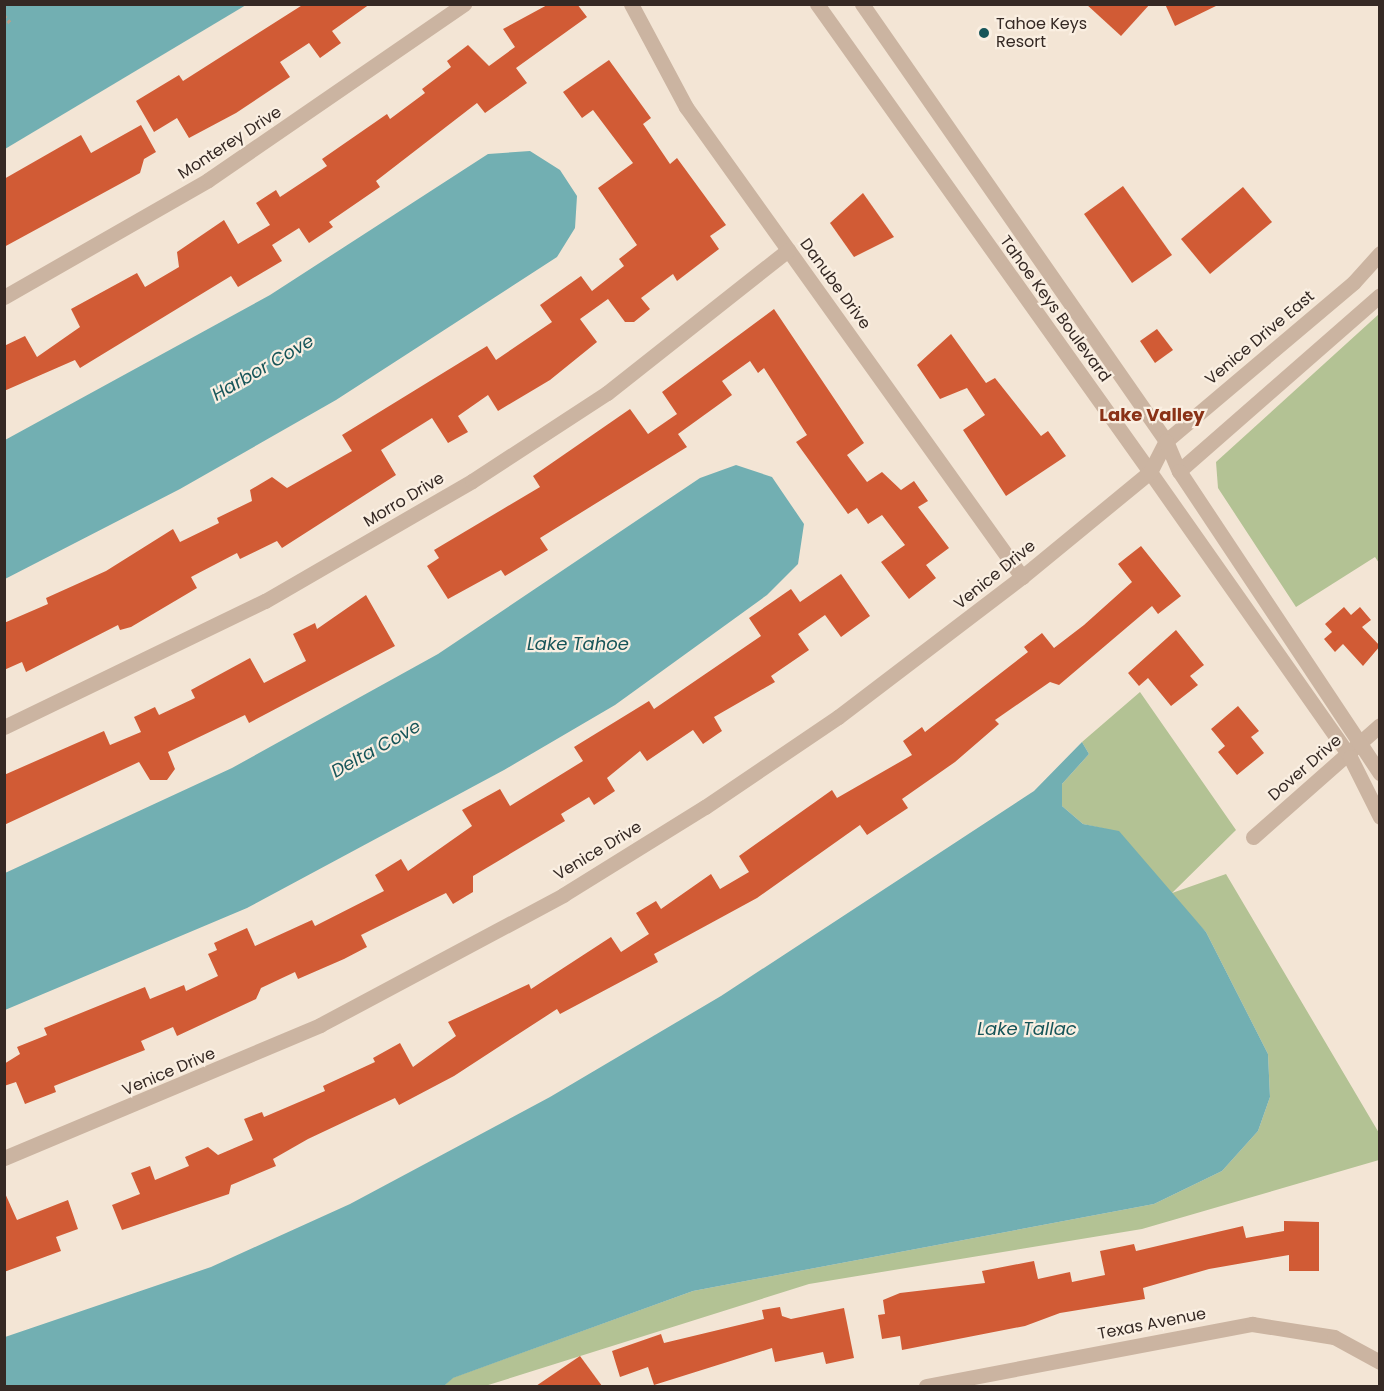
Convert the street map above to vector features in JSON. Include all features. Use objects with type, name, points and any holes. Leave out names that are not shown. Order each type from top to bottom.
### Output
[{"type":"street","name":"Monterey Drive","points":[[4,297],[208,180],[465,4]]},
{"type":"street","name":"Danube Drive","points":[[631,4],[686,107],[1022,577]]},
{"type":"street","name":"Tahoe Keys Boulevard","points":[[817,4],[1350,757],[1380,817]]},
{"type":"street","name":"Tahoe Keys Boulevard","points":[[862,4],[1166,441],[1179,471],[1380,773]]},
{"type":"street","name":"Morro Drive","points":[[4,727],[265,601],[472,481],[607,393],[788,250]]},
{"type":"street","name":"Venice Drive East","points":[[1150,472],[1166,441],[1354,282],[1380,253]]},
{"type":"street","points":[[1150,472],[1179,471],[1380,295]]},
{"type":"street","name":"Venice Drive","points":[[4,1158],[320,1025],[563,894],[838,717],[1022,577],[1150,472]]},
{"type":"street","name":"Dover Drive","points":[[1253,837],[1350,757],[1380,725]]},
{"type":"street","name":"Texas Avenue","points":[[926,1386],[1252,1324],[1334,1337],[1380,1362]]},
{"type":"path","points":[[4,16],[11,24]]},
{"type":"green space","points":[[1379,314],[1379,563],[1375,557],[1296,607],[1218,488],[1216,462]]},
{"type":"green space","points":[[1140,692],[1236,830],[1172,893],[1226,874],[1379,1133],[1379,1160],[1142,1229],[809,1284],[485,1386],[444,1386],[452,1378],[693,1291],[1154,1204],[1222,1171],[1258,1131],[1270,1097],[1268,1054],[1206,932],[1170,894],[1119,832],[1083,824],[1062,806],[1062,784],[1089,754],[1082,742]]},
{"type":"water","points":[[5,4],[246,4],[246,5],[5,149]]},
{"type":"water","name":"Harbor Cove","points":[[530,151],[560,170],[577,196],[575,228],[557,257],[336,400],[180,489],[5,579],[5,440],[270,295],[488,154]]},
{"type":"water","name":"Lake Tahoe","points":[[736,465],[772,477],[804,524],[798,564],[767,595],[615,705],[504,770],[247,908],[5,1010],[5,873],[232,768],[438,654],[700,478]]},
{"type":"water","name":"Lake Tallac","points":[[1082,742],[1089,754],[1062,784],[1062,806],[1083,824],[1119,831],[1206,932],[1268,1054],[1270,1097],[1258,1131],[1222,1171],[1154,1204],[693,1291],[453,1378],[444,1386],[5,1386],[5,1337],[211,1267],[350,1204],[550,1097],[721,996],[1034,791]]},
{"type":"building","points":[[304,4],[370,4],[332,31],[341,43],[320,58],[309,43],[280,62],[290,77],[236,113],[189,138],[177,118],[154,132],[136,101],[179,75],[183,81]]},
{"type":"building","points":[[549,4],[577,4],[587,17],[516,68],[527,83],[485,113],[477,103],[376,181],[380,187],[329,222],[333,227],[309,243],[299,228],[272,245],[282,261],[238,287],[231,276],[80,368],[75,360],[4,391],[4,346],[25,336],[37,357],[80,327],[71,309],[137,273],[145,287],[179,267],[177,252],[224,220],[238,244],[270,225],[256,203],[276,190],[280,197],[327,166],[322,159],[387,114],[390,119],[425,93],[422,89],[451,67],[447,61],[468,45],[489,66],[515,47],[503,29]]},
{"type":"building","points":[[1086,4],[1150,4],[1121,36]]},
{"type":"building","points":[[1165,4],[1220,4],[1175,26]]},
{"type":"building","points":[[609,60],[651,118],[643,124],[670,164],[677,158],[726,225],[710,236],[719,249],[677,281],[673,274],[641,298],[650,309],[634,322],[625,322],[608,299],[580,319],[597,342],[550,380],[498,411],[488,395],[458,416],[468,432],[448,443],[432,418],[381,450],[396,475],[282,548],[277,541],[240,559],[237,553],[191,577],[197,588],[131,627],[120,630],[118,625],[26,672],[22,662],[4,670],[4,623],[48,604],[46,598],[106,571],[173,529],[180,542],[219,523],[217,518],[252,501],[250,490],[272,477],[287,488],[352,451],[342,435],[487,346],[496,360],[552,322],[540,305],[581,276],[592,291],[624,266],[619,259],[637,245],[598,188],[633,163],[593,110],[582,118],[563,92]]},
{"type":"building","points":[[141,125],[156,152],[144,159],[140,173],[4,247],[4,179],[81,135],[91,153]]},
{"type":"building","points":[[1123,186],[1172,255],[1132,283],[1084,214]]},
{"type":"building","points":[[1243,187],[1272,222],[1210,274],[1181,239]]},
{"type":"building","points":[[863,193],[894,237],[854,257],[830,223]]},
{"type":"building","points":[[774,309],[864,443],[847,455],[867,482],[882,472],[901,490],[914,481],[928,501],[918,507],[949,548],[926,565],[936,578],[909,599],[881,562],[905,545],[882,515],[868,524],[857,508],[848,514],[796,442],[807,435],[764,368],[758,373],[750,361],[722,381],[732,395],[678,434],[687,447],[540,538],[548,550],[505,576],[501,570],[448,599],[427,566],[439,558],[434,550],[540,487],[533,476],[630,409],[648,434],[677,414],[662,392]]},
{"type":"building","points":[[1157,329],[1173,350],[1155,363],[1140,341]]},
{"type":"building","points":[[951,334],[986,383],[995,378],[1041,436],[1048,431],[1066,456],[1006,496],[963,430],[985,415],[967,388],[940,399],[917,365]]},
{"type":"building","points":[[1141,546],[1181,596],[1158,614],[1152,606],[1059,685],[1050,682],[995,720],[999,724],[955,762],[902,799],[908,808],[867,835],[860,825],[757,898],[654,954],[658,962],[560,1014],[557,1009],[454,1076],[399,1105],[395,1098],[308,1139],[273,1159],[276,1166],[231,1185],[229,1194],[122,1230],[112,1205],[140,1194],[131,1173],[150,1166],[155,1180],[189,1166],[185,1157],[208,1147],[218,1155],[253,1140],[244,1119],[262,1112],[264,1117],[325,1091],[323,1086],[375,1062],[373,1058],[400,1043],[413,1067],[456,1036],[448,1022],[529,984],[531,989],[611,937],[621,952],[649,934],[636,913],[656,901],[661,909],[711,874],[720,889],[749,872],[739,856],[832,790],[837,798],[912,755],[903,741],[922,727],[925,732],[1028,652],[1024,647],[1042,633],[1054,648],[1084,625],[1132,582],[1118,564]]},
{"type":"building","points":[[841,574],[870,616],[841,637],[825,615],[798,634],[809,650],[771,676],[775,682],[714,717],[722,731],[703,744],[693,730],[647,761],[640,751],[607,778],[615,791],[594,805],[589,797],[561,814],[565,821],[473,876],[473,892],[453,904],[446,893],[361,935],[367,947],[344,959],[298,979],[295,972],[261,988],[256,999],[177,1036],[173,1027],[141,1041],[145,1050],[54,1086],[56,1092],[25,1104],[16,1082],[4,1086],[4,1064],[20,1054],[17,1047],[47,1035],[44,1028],[145,987],[150,999],[184,985],[186,991],[218,976],[208,954],[217,950],[214,943],[247,928],[255,946],[312,920],[315,926],[384,891],[375,875],[401,859],[408,871],[472,826],[462,810],[500,789],[510,806],[583,761],[574,747],[649,701],[654,709],[761,636],[749,618],[791,589],[800,602]]},
{"type":"building","points":[[366,595],[395,646],[249,723],[245,715],[168,752],[175,769],[167,780],[150,780],[139,762],[4,825],[4,775],[104,731],[110,745],[141,732],[134,717],[155,707],[159,715],[195,698],[191,690],[250,658],[264,683],[306,661],[293,634],[315,623],[317,629]]},
{"type":"building","points":[[1344,607],[1351,615],[1360,607],[1371,620],[1362,627],[1380,646],[1363,666],[1343,644],[1335,652],[1324,639],[1332,632],[1325,624]]},
{"type":"building","points":[[1176,630],[1204,665],[1190,676],[1198,685],[1171,706],[1148,678],[1139,686],[1128,673]]},
{"type":"building","points":[[1238,706],[1259,731],[1251,737],[1264,753],[1237,775],[1218,752],[1225,746],[1211,729]]},
{"type":"building","points":[[4,1191],[17,1220],[68,1200],[78,1229],[56,1237],[61,1251],[4,1272]]},
{"type":"building","points":[[1284,1221],[1319,1222],[1319,1271],[1289,1271],[1289,1255],[1209,1269],[1143,1288],[1145,1299],[1060,1313],[1025,1326],[902,1350],[900,1336],[882,1339],[878,1315],[885,1314],[883,1300],[900,1293],[985,1283],[982,1271],[1034,1261],[1038,1279],[1070,1272],[1072,1282],[1105,1275],[1100,1251],[1134,1244],[1136,1251],[1243,1226],[1246,1238],[1284,1231]]},
{"type":"building","points":[[780,1307],[782,1316],[791,1319],[844,1308],[854,1358],[826,1364],[823,1352],[775,1362],[772,1348],[654,1385],[648,1367],[620,1377],[612,1351],[661,1334],[664,1343],[764,1319],[762,1310]]},
{"type":"building","points":[[580,1356],[602,1386],[536,1386]]},
{"type":"place","name":"Tahoe Keys Resort","points":[[984,33]]},
{"type":"district","name":"Lake Valley","points":[[1152,415]]},
{"type":"water label","name":"Delta Cove","points":[[376,749]]}]
